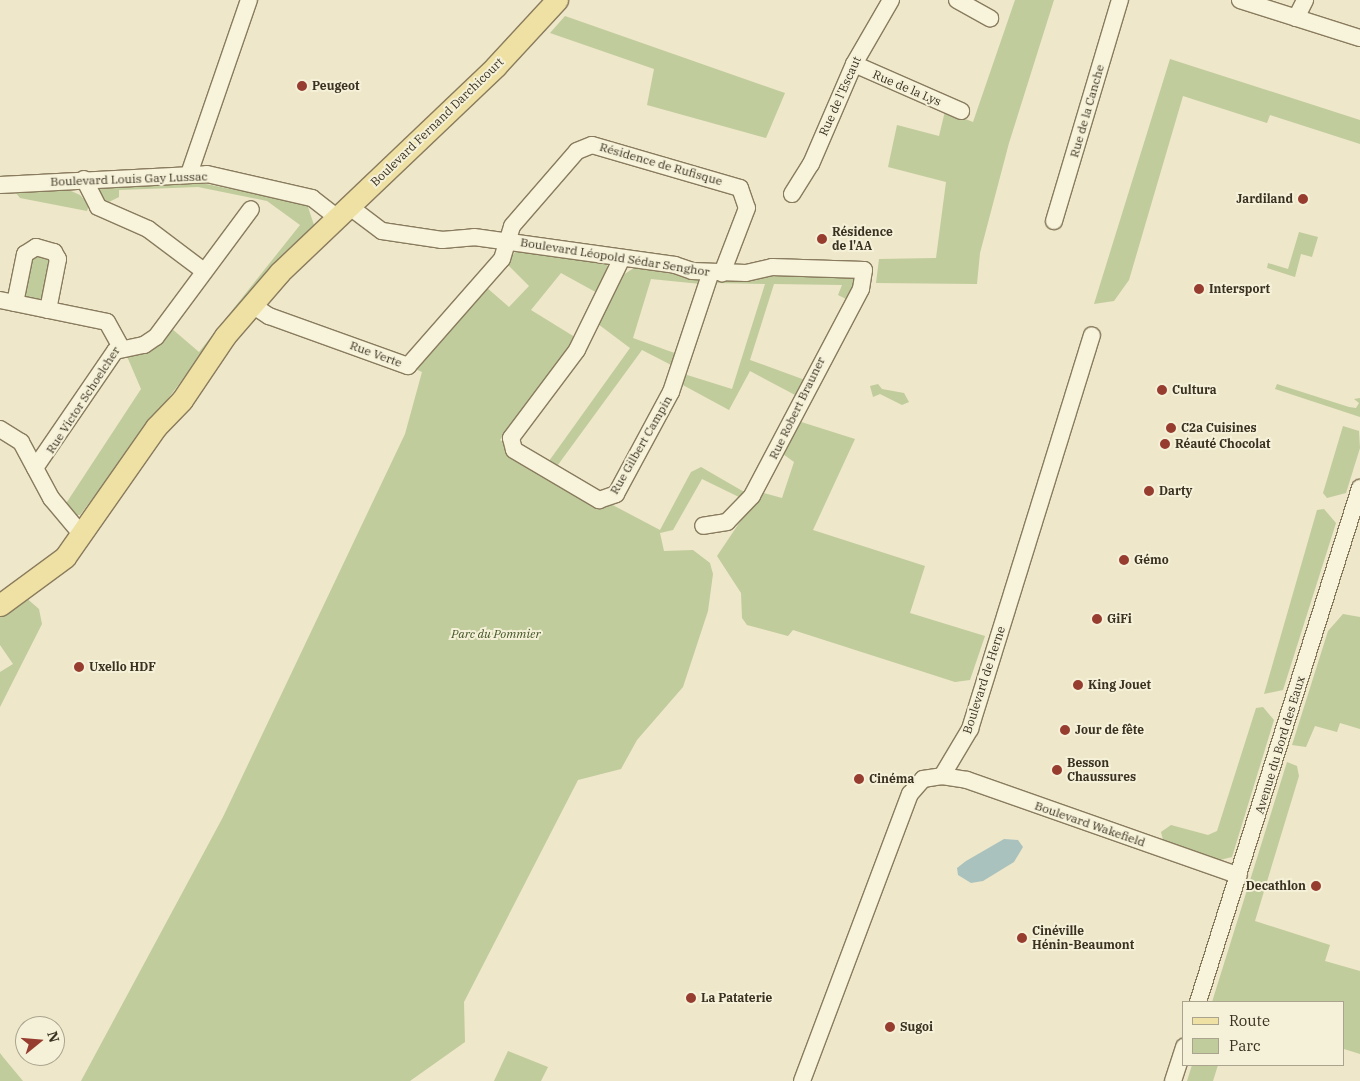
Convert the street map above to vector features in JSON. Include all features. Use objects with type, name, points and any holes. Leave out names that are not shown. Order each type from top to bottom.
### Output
[{"type":"main road","name":"Boulevard Fernand Darchicourt","points":[[0,605],[50,570],[82,535],[118,487],[153,448],[182,400],[211,362],[255,308],[315,242],[496,66],[557,0]]},
{"type":"street","points":[[189,174],[249,0]]},
{"type":"street","name":"Rue de l'Escaut","points":[[792,194],[811,164],[854,64],[891,0]]},
{"type":"street","points":[[957,0],[990,18]]},
{"type":"street","name":"Rue de la Canche","points":[[1054,221],[1120,0]]},
{"type":"street","points":[[1240,0],[1360,38]]},
{"type":"street","points":[[1296,18],[1305,0]]},
{"type":"street","name":"Rue de la Lys","points":[[854,64],[961,111]]},
{"type":"street","name":"Résidence de Rufisque","points":[[507,242],[512,226],[577,151],[592,146],[740,188],[747,208],[716,272]]},
{"type":"street","name":"Boulevard Louis Gay Lussac","points":[[0,185],[189,174],[312,198],[344,212]]},
{"type":"street","points":[[84,179],[94,204],[148,229],[204,272]]},
{"type":"street","points":[[121,347],[152,341],[251,209]]},
{"type":"street","name":"Boulevard Léopold Sédar Senghor","points":[[344,212],[382,231],[442,240],[468,236],[716,272],[750,273],[772,266],[860,268]]},
{"type":"street","name":"Rue Verte","points":[[255,308],[408,366],[502,259],[507,242]]},
{"type":"street","points":[[7,301],[25,254],[36,248],[54,252],[58,259],[48,310]]},
{"type":"street","name":"Rue Gilbert Campin","points":[[622,258],[577,350],[511,438],[514,450],[599,500],[616,494],[671,392],[716,272]]},
{"type":"street","name":"Rue Robert Brauner","points":[[702,526],[728,522],[752,496],[861,289],[866,275],[860,268]]},
{"type":"street","name":"Rue Victor Schoelcher","points":[[7,301],[109,323],[121,347],[35,468]]},
{"type":"street","name":"Boulevard de Herne","points":[[942,776],[970,729],[1092,335]]},
{"type":"street","points":[[0,429],[21,442],[51,498],[82,535]]},
{"type":"street","name":"Avenue du Bord des Eaux","points":[[1198,1001],[1360,488]]},
{"type":"street","points":[[802,1081],[910,794],[923,779],[942,776]]},
{"type":"street","name":"Boulevard Wakefield","points":[[942,776],[981,785],[1238,876]]},
{"type":"street","points":[[1173,1081],[1182,1053]]},
{"type":"green space","points":[[1015,0],[1054,0],[1009,143],[980,253],[977,284],[876,283],[879,259],[936,258],[946,182],[888,167],[897,125],[939,136],[945,111],[973,122]]},
{"type":"green space","points":[[565,16],[785,93],[766,138],[647,105],[654,69],[550,33]]},
{"type":"green space","points":[[1170,59],[1360,120],[1360,144],[1270,115],[1267,123],[1183,96],[1129,280],[1114,301],[1094,304]]},
{"type":"green space","points":[[191,181],[307,204],[314,225],[201,355],[80,515],[75,515],[65,505],[141,389],[126,354],[155,348],[171,328],[199,352],[300,225],[267,201],[198,187],[119,190],[119,197],[105,204],[96,186]]},
{"type":"green space","points":[[62,187],[80,195],[89,205],[87,211],[20,198],[16,193]]},
{"type":"green space","points":[[1299,232],[1318,237],[1312,257],[1301,254],[1295,277],[1267,268],[1268,263],[1288,269]]},
{"type":"green space","name":"Parc du Pommier","points":[[516,251],[604,262],[611,270],[601,295],[561,273],[531,310],[578,339],[500,440],[544,468],[630,348],[598,324],[623,275],[634,268],[701,278],[701,284],[651,279],[633,338],[680,355],[677,368],[642,350],[552,473],[660,530],[691,472],[701,467],[746,493],[743,499],[702,479],[673,530],[660,533],[664,551],[693,550],[710,563],[713,574],[708,611],[683,687],[637,740],[621,769],[578,780],[464,1002],[465,1042],[410,1081],[81,1081],[223,817],[405,434],[422,372],[413,368],[486,287],[509,307],[529,286],[506,263]]},
{"type":"green space","points":[[29,254],[52,255],[45,306],[20,300]]},
{"type":"green space","points":[[762,274],[857,277],[848,300],[838,295],[842,285],[774,284],[750,360],[805,380],[797,396],[750,371],[729,410],[681,384],[684,374],[732,389],[765,284],[713,283]]},
{"type":"green space","points":[[878,384],[882,389],[904,393],[909,402],[902,405],[880,394],[873,397],[870,386]]},
{"type":"green space","points":[[1277,384],[1349,407],[1356,408],[1359,403],[1354,399],[1360,398],[1360,417],[1275,389]]},
{"type":"green space","points":[[795,420],[855,439],[813,530],[925,566],[910,613],[985,636],[970,680],[955,682],[793,630],[788,636],[747,625],[742,618],[741,593],[717,556],[760,492],[782,498],[794,462],[783,454]]},
{"type":"green space","points":[[1343,426],[1359,431],[1360,448],[1346,493],[1327,498],[1323,493]]},
{"type":"green space","points":[[1324,509],[1336,523],[1283,690],[1264,694],[1317,510]]},
{"type":"green space","points":[[24,596],[39,609],[42,624],[0,707],[0,672],[13,664],[0,645],[0,612]]},
{"type":"green space","points":[[1343,614],[1360,617],[1360,729],[1340,723],[1337,732],[1315,726],[1306,747],[1292,745],[1328,631]]},
{"type":"green space","points":[[1263,707],[1274,720],[1232,857],[1220,860],[1163,840],[1161,832],[1171,825],[1208,835],[1217,831],[1256,708]]},
{"type":"green space","points":[[1287,762],[1297,766],[1299,776],[1255,921],[1330,945],[1325,961],[1360,971],[1360,1054],[1345,1049],[1345,1001],[1212,1001]]},
{"type":"green space","points":[[508,1051],[548,1067],[541,1081],[494,1081]]},
{"type":"green space","points":[[0,1053],[3,1057],[23,1081],[0,1081]]},
{"type":"green space","points":[[1192,1066],[1218,1066],[1213,1081],[1187,1081]]},
{"type":"water","points":[[1004,839],[1018,840],[1023,847],[1014,862],[983,881],[971,883],[958,875],[957,868]]},
{"type":"place","name":"Peugeot","points":[[302,86]]},
{"type":"place","name":"Jardiland","points":[[1303,199]]},
{"type":"place","name":"Résidence de l'AA","points":[[822,239]]},
{"type":"place","name":"Intersport","points":[[1199,289]]},
{"type":"place","name":"Cultura","points":[[1162,390]]},
{"type":"place","name":"C2a Cuisines","points":[[1171,428]]},
{"type":"place","name":"Réauté Chocolat","points":[[1165,444]]},
{"type":"place","name":"Darty","points":[[1149,491]]},
{"type":"place","name":"Gémo","points":[[1124,560]]},
{"type":"place","name":"GiFi","points":[[1097,619]]},
{"type":"place","name":"Uxello HDF","points":[[79,667]]},
{"type":"place","name":"King Jouet","points":[[1078,685]]},
{"type":"place","name":"Jour de fête","points":[[1065,730]]},
{"type":"place","name":"Besson Chaussures","points":[[1057,770]]},
{"type":"place","name":"Cinéma","points":[[859,779]]},
{"type":"place","name":"Decathlon","points":[[1316,886]]},
{"type":"place","name":"Cinéville Hénin-Beaumont","points":[[1022,938]]},
{"type":"place","name":"La Pataterie","points":[[691,998]]},
{"type":"place","name":"Sugoi","points":[[890,1027]]}]
